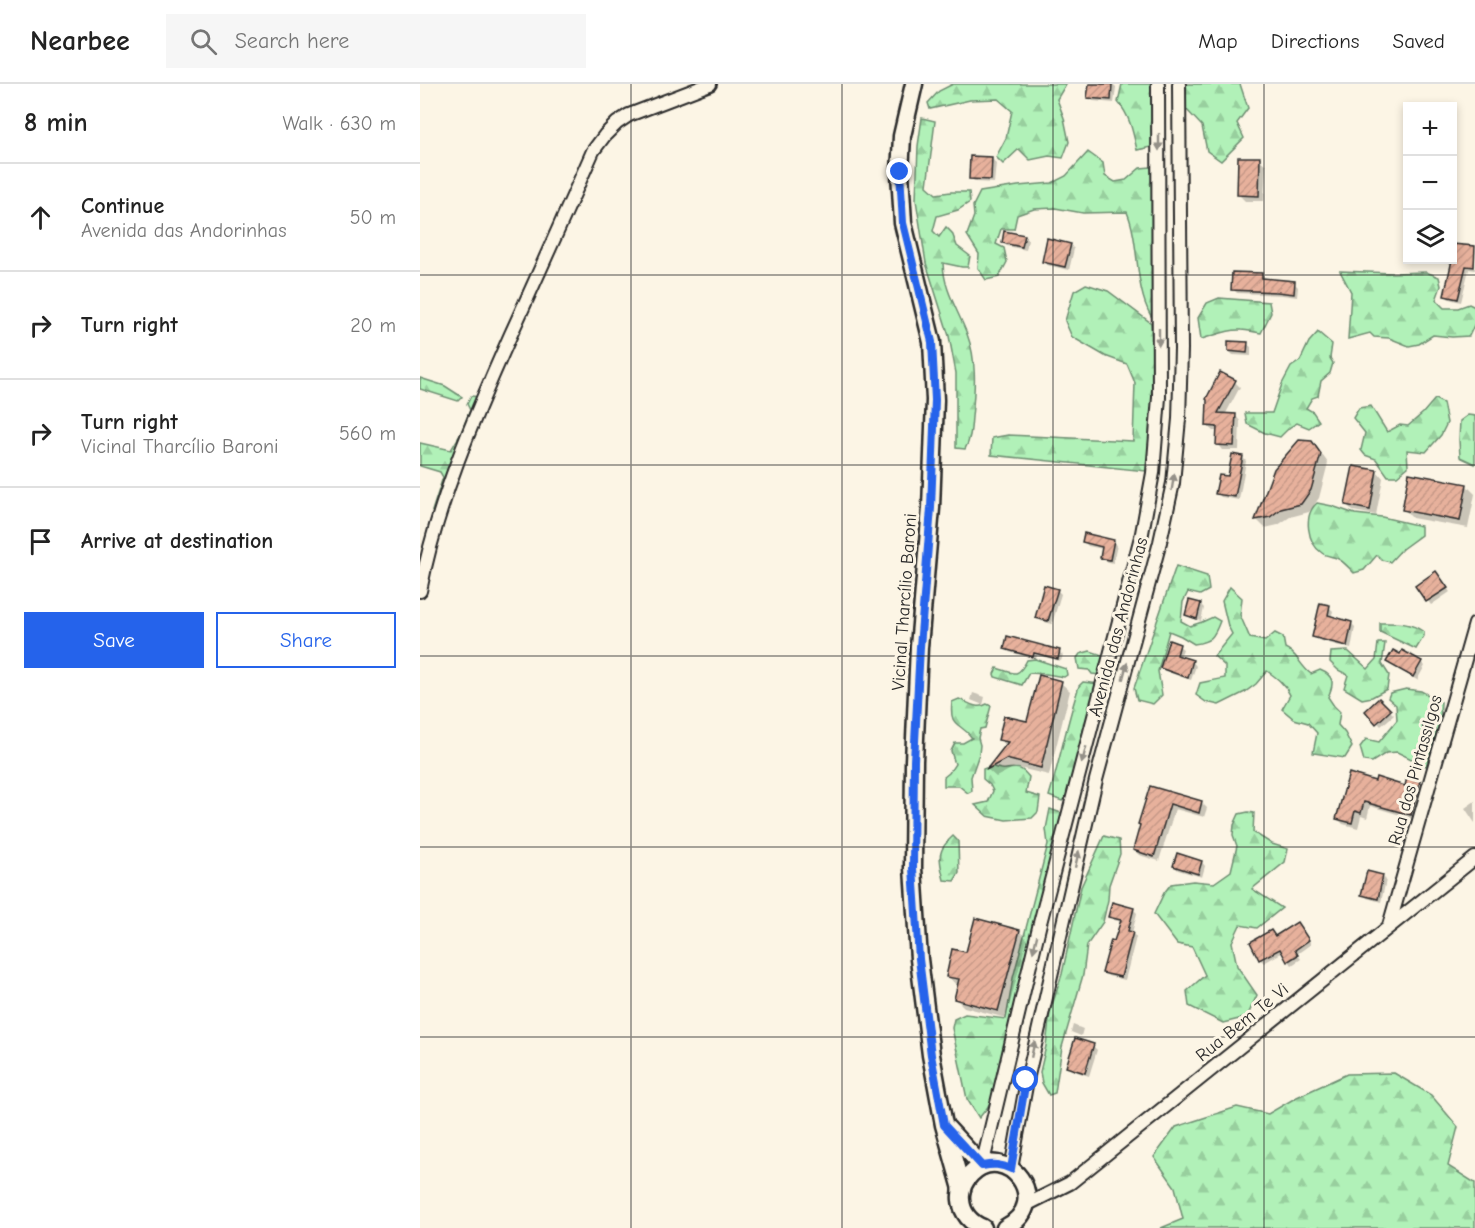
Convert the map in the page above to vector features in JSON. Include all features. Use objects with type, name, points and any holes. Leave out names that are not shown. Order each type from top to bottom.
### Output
[{"type":"main road","name":"Vicinal Tharcílio Baroni","points":[[914,84],[902,136],[900,183],[903,223],[932,342],[935,400],[931,508],[914,750],[913,868],[919,959],[931,1055],[944,1125],[962,1189],[963,1209],[970,1223]]},
{"type":"main road","points":[[944,1125],[982,1166]]},
{"type":"main road","points":[[962,1189],[966,1179],[982,1166],[1002,1165],[1011,1169],[1019,1176],[1027,1195],[1022,1215],[1011,1226]]},
{"type":"main road","points":[[970,1223],[983,1228]]},
{"type":"street","points":[[420,591],[448,485],[480,405],[594,151],[605,135],[629,115],[710,84]]},
{"type":"street","name":"Avenida das Andorinhas","points":[[982,1166],[1040,923],[1142,533],[1153,473],[1160,398],[1158,84]]},
{"type":"street","name":"Avenida das Andorinhas","points":[[1011,1169],[1026,1080],[1095,780],[1160,542],[1173,483],[1179,418],[1180,360],[1179,84]]},
{"type":"street","name":"Rua dos Pintassilgos","points":[[1389,926],[1475,624]]},
{"type":"street","name":"Rua Bem Te Vi","points":[[1026,1205],[1070,1183],[1475,858]]},
{"type":"green space","points":[[953,84],[1066,84],[1057,99],[1069,142],[1063,158],[1049,156],[1030,160],[1019,149],[1003,164],[996,157],[1006,138],[1012,111],[998,99],[970,100],[930,109],[928,103],[939,91]]},
{"type":"green space","points":[[1122,84],[1154,84],[1154,128],[1151,147],[1137,150],[1128,119],[1118,102]]},
{"type":"green space","points":[[1185,84],[1240,84],[1248,108],[1237,123],[1244,138],[1221,161],[1207,151],[1202,126],[1186,109]]},
{"type":"green space","points":[[922,118],[935,121],[927,186],[936,194],[969,192],[970,202],[958,210],[937,216],[933,231],[939,237],[946,227],[952,233],[957,246],[970,256],[968,267],[943,263],[948,291],[967,334],[974,364],[971,429],[965,449],[956,448],[956,373],[949,336],[926,263],[916,200],[918,146]]},
{"type":"green space","points":[[1088,152],[1103,163],[1105,176],[1115,182],[1126,180],[1140,168],[1151,167],[1154,206],[1154,307],[1151,316],[1139,279],[1134,237],[1127,212],[1083,213],[1055,208],[1034,209],[1017,215],[1014,229],[1001,229],[996,244],[1004,248],[1007,262],[999,277],[986,280],[978,268],[979,254],[967,235],[974,216],[973,206],[980,192],[1052,183],[1066,176]]},
{"type":"green space","points":[[1340,271],[1426,272],[1439,277],[1441,286],[1436,300],[1444,308],[1458,308],[1469,304],[1475,307],[1475,323],[1469,336],[1433,335],[1419,344],[1409,346],[1389,338],[1374,337],[1370,333],[1348,339],[1351,292]]},
{"type":"green space","points":[[1086,284],[1108,291],[1151,323],[1155,378],[1146,471],[991,455],[992,438],[1008,435],[1133,441],[1135,383],[1127,364],[1105,356],[1072,337],[1065,321],[1074,291]]},
{"type":"green space","points":[[1219,298],[1269,302],[1271,313],[1261,333],[1236,330],[1201,339],[1198,318],[1207,303]]},
{"type":"green space","points":[[1318,332],[1332,344],[1330,358],[1333,363],[1330,373],[1321,381],[1318,396],[1312,398],[1306,408],[1313,412],[1319,421],[1309,428],[1297,423],[1280,437],[1247,424],[1245,413],[1272,413],[1282,384],[1291,367],[1300,361],[1309,342]]},
{"type":"green space","points":[[420,378],[445,386],[462,397],[458,401],[420,389]]},
{"type":"green space","points":[[471,396],[479,397],[438,510],[432,511],[443,477],[440,472],[420,466],[420,443],[451,450],[470,410],[467,404]]},
{"type":"green space","points":[[1435,399],[1443,403],[1447,423],[1441,435],[1426,452],[1407,450],[1408,467],[1397,476],[1388,476],[1376,459],[1365,455],[1361,450],[1365,433],[1353,418],[1359,408],[1371,406],[1387,432],[1400,425],[1408,426]]},
{"type":"green space","points":[[1468,415],[1475,416],[1475,464],[1460,457],[1460,421]]},
{"type":"green space","points":[[1317,503],[1355,514],[1382,517],[1421,526],[1421,535],[1402,549],[1390,562],[1382,560],[1377,555],[1364,570],[1354,573],[1338,559],[1322,553],[1313,543],[1308,521]]},
{"type":"green space","points":[[1176,566],[1207,576],[1209,590],[1200,595],[1188,592],[1183,602],[1181,621],[1190,626],[1213,617],[1220,621],[1211,638],[1200,643],[1194,644],[1169,631],[1158,671],[1162,695],[1153,704],[1137,700],[1134,688]]},
{"type":"green space","points":[[1230,587],[1242,598],[1240,615],[1250,638],[1265,641],[1275,633],[1283,637],[1285,648],[1293,653],[1311,674],[1320,670],[1331,678],[1332,684],[1328,697],[1340,712],[1338,725],[1352,747],[1345,758],[1313,753],[1317,733],[1308,723],[1294,719],[1282,709],[1290,695],[1286,688],[1267,671],[1256,684],[1245,692],[1219,705],[1206,702],[1196,695],[1200,683],[1225,678],[1225,666],[1214,656],[1232,634],[1222,601]]},
{"type":"green space","points":[[1380,623],[1408,625],[1424,632],[1424,636],[1416,649],[1380,632]]},
{"type":"green space","points":[[1378,643],[1385,643],[1382,664],[1389,675],[1387,689],[1372,697],[1362,699],[1344,688],[1348,675],[1338,670],[1330,662],[1331,652],[1348,651],[1368,669],[1376,660]]},
{"type":"green space","points":[[1090,651],[1105,656],[1101,675],[1079,669],[1077,658],[1080,654]]},
{"type":"green space","points":[[1035,659],[1066,669],[1067,675],[1064,677],[1029,673],[1022,685],[995,677],[997,668],[1015,673],[1021,670],[1027,660]]},
{"type":"green space","points":[[1083,682],[1099,684],[1070,797],[1062,801],[1049,796],[1079,686]]},
{"type":"green space","points":[[1406,689],[1421,691],[1441,702],[1440,724],[1426,766],[1397,752],[1386,753],[1372,762],[1364,761],[1360,747],[1366,739],[1379,742],[1397,720],[1396,705],[1388,698],[1390,693]]},
{"type":"green space","points":[[959,699],[976,706],[987,704],[991,706],[985,728],[980,729],[979,754],[971,777],[972,791],[968,793],[959,786],[944,786],[944,777],[955,764],[951,751],[955,743],[963,743],[972,738],[956,724],[952,717],[952,702]]},
{"type":"green space","points":[[991,766],[1002,769],[1019,768],[1029,777],[1026,793],[1040,797],[1038,812],[1032,818],[1006,820],[987,816],[975,805],[988,802],[993,791],[983,779],[983,769]]},
{"type":"green space","points":[[1050,809],[1064,814],[996,1091],[979,1118],[967,1099],[952,1028],[954,1019],[965,1014],[1006,1019],[1013,978],[1048,844],[1046,829]]},
{"type":"green space","points":[[1254,813],[1253,832],[1272,844],[1288,849],[1285,862],[1252,889],[1282,908],[1257,928],[1240,925],[1232,942],[1237,966],[1257,995],[1247,1017],[1223,1023],[1189,1006],[1187,991],[1205,975],[1192,947],[1177,944],[1154,914],[1171,884],[1193,881],[1214,883],[1231,871],[1237,846],[1233,835],[1234,825],[1239,814]]},
{"type":"green space","points":[[953,836],[958,841],[959,873],[954,881],[944,880],[940,861],[941,851]]},
{"type":"green space","points":[[1104,836],[1119,840],[1120,854],[1109,885],[1103,922],[1087,945],[1083,975],[1062,1047],[1055,1093],[1049,1095],[1042,1083],[1040,1072],[1050,1012],[1062,974],[1081,887]]},
{"type":"green space","points":[[1394,1073],[1431,1095],[1458,1127],[1448,1166],[1475,1183],[1475,1228],[1161,1228],[1183,1219],[1175,1187],[1154,1157],[1176,1127],[1237,1107],[1268,1114],[1297,1097],[1347,1074]]},
{"type":"building","points":[[1089,84],[1112,84],[1111,100],[1087,98]]},
{"type":"building","points":[[970,156],[992,157],[991,180],[969,179]]},
{"type":"building","points":[[1238,157],[1260,157],[1259,196],[1237,195]]},
{"type":"building","points":[[1004,231],[1025,235],[1022,247],[1002,243]]},
{"type":"building","points":[[1047,238],[1071,244],[1065,267],[1042,262]]},
{"type":"building","points":[[1457,244],[1475,246],[1474,267],[1466,266],[1458,299],[1444,296],[1451,264],[1457,264]]},
{"type":"building","points":[[1232,272],[1262,273],[1262,278],[1295,281],[1294,294],[1231,290]]},
{"type":"building","points":[[1228,341],[1248,342],[1247,353],[1228,351]]},
{"type":"building","points":[[1220,372],[1236,380],[1218,413],[1236,414],[1234,446],[1216,445],[1217,427],[1206,426],[1206,399]]},
{"type":"building","points":[[1299,440],[1312,441],[1321,454],[1311,490],[1301,504],[1281,509],[1270,517],[1255,520],[1274,469]]},
{"type":"building","points":[[1232,454],[1243,456],[1235,497],[1215,494],[1219,475],[1228,476]]},
{"type":"building","points":[[1353,466],[1377,470],[1370,510],[1345,505]]},
{"type":"building","points":[[1409,473],[1467,484],[1460,521],[1402,510]]},
{"type":"building","points":[[1084,533],[1114,540],[1110,560],[1100,558],[1102,547],[1082,542]]},
{"type":"building","points":[[1436,571],[1448,588],[1426,602],[1415,586]]},
{"type":"building","points":[[1044,585],[1058,589],[1048,621],[1035,618]]},
{"type":"building","points":[[1189,600],[1201,603],[1197,619],[1185,615]]},
{"type":"building","points":[[1320,603],[1330,605],[1328,615],[1352,622],[1347,646],[1312,637]]},
{"type":"building","points":[[1007,636],[1060,650],[1058,659],[1034,653],[1033,657],[1004,649]]},
{"type":"building","points":[[1169,640],[1180,644],[1177,655],[1193,660],[1188,678],[1160,668]]},
{"type":"building","points":[[1393,650],[1400,654],[1402,650],[1422,661],[1413,677],[1386,662]]},
{"type":"building","points":[[1039,675],[1062,681],[1041,768],[1006,759],[986,770],[1008,742],[998,740],[1004,716],[1027,721]]},
{"type":"building","points":[[1379,698],[1391,710],[1376,724],[1365,711]]},
{"type":"building","points":[[1349,773],[1375,781],[1376,777],[1405,786],[1407,777],[1420,781],[1411,815],[1364,802],[1361,813],[1355,811],[1352,823],[1336,819]]},
{"type":"building","points":[[1150,786],[1202,801],[1199,813],[1170,804],[1154,857],[1133,850],[1140,825],[1138,824]]},
{"type":"building","points":[[1177,853],[1202,861],[1198,874],[1173,866]]},
{"type":"building","points":[[1367,871],[1383,875],[1378,899],[1361,895]]},
{"type":"building","points":[[1112,902],[1134,908],[1128,931],[1133,932],[1121,977],[1102,973],[1111,940],[1114,941],[1121,920],[1108,917]]},
{"type":"building","points":[[975,918],[1020,930],[998,1011],[954,999],[959,979],[946,977],[952,949],[966,952]]},
{"type":"building","points":[[1297,922],[1309,940],[1295,950],[1298,955],[1287,962],[1280,949],[1259,960],[1250,942],[1271,930],[1275,936]]},
{"type":"building","points":[[1075,1038],[1094,1044],[1085,1073],[1066,1067]]},
{"type":"route","points":[[900,172],[903,223],[932,342],[935,400],[931,508],[914,761],[913,868],[919,959],[931,1055],[944,1125],[982,1166],[1002,1165],[1011,1169],[1026,1080]]}]
